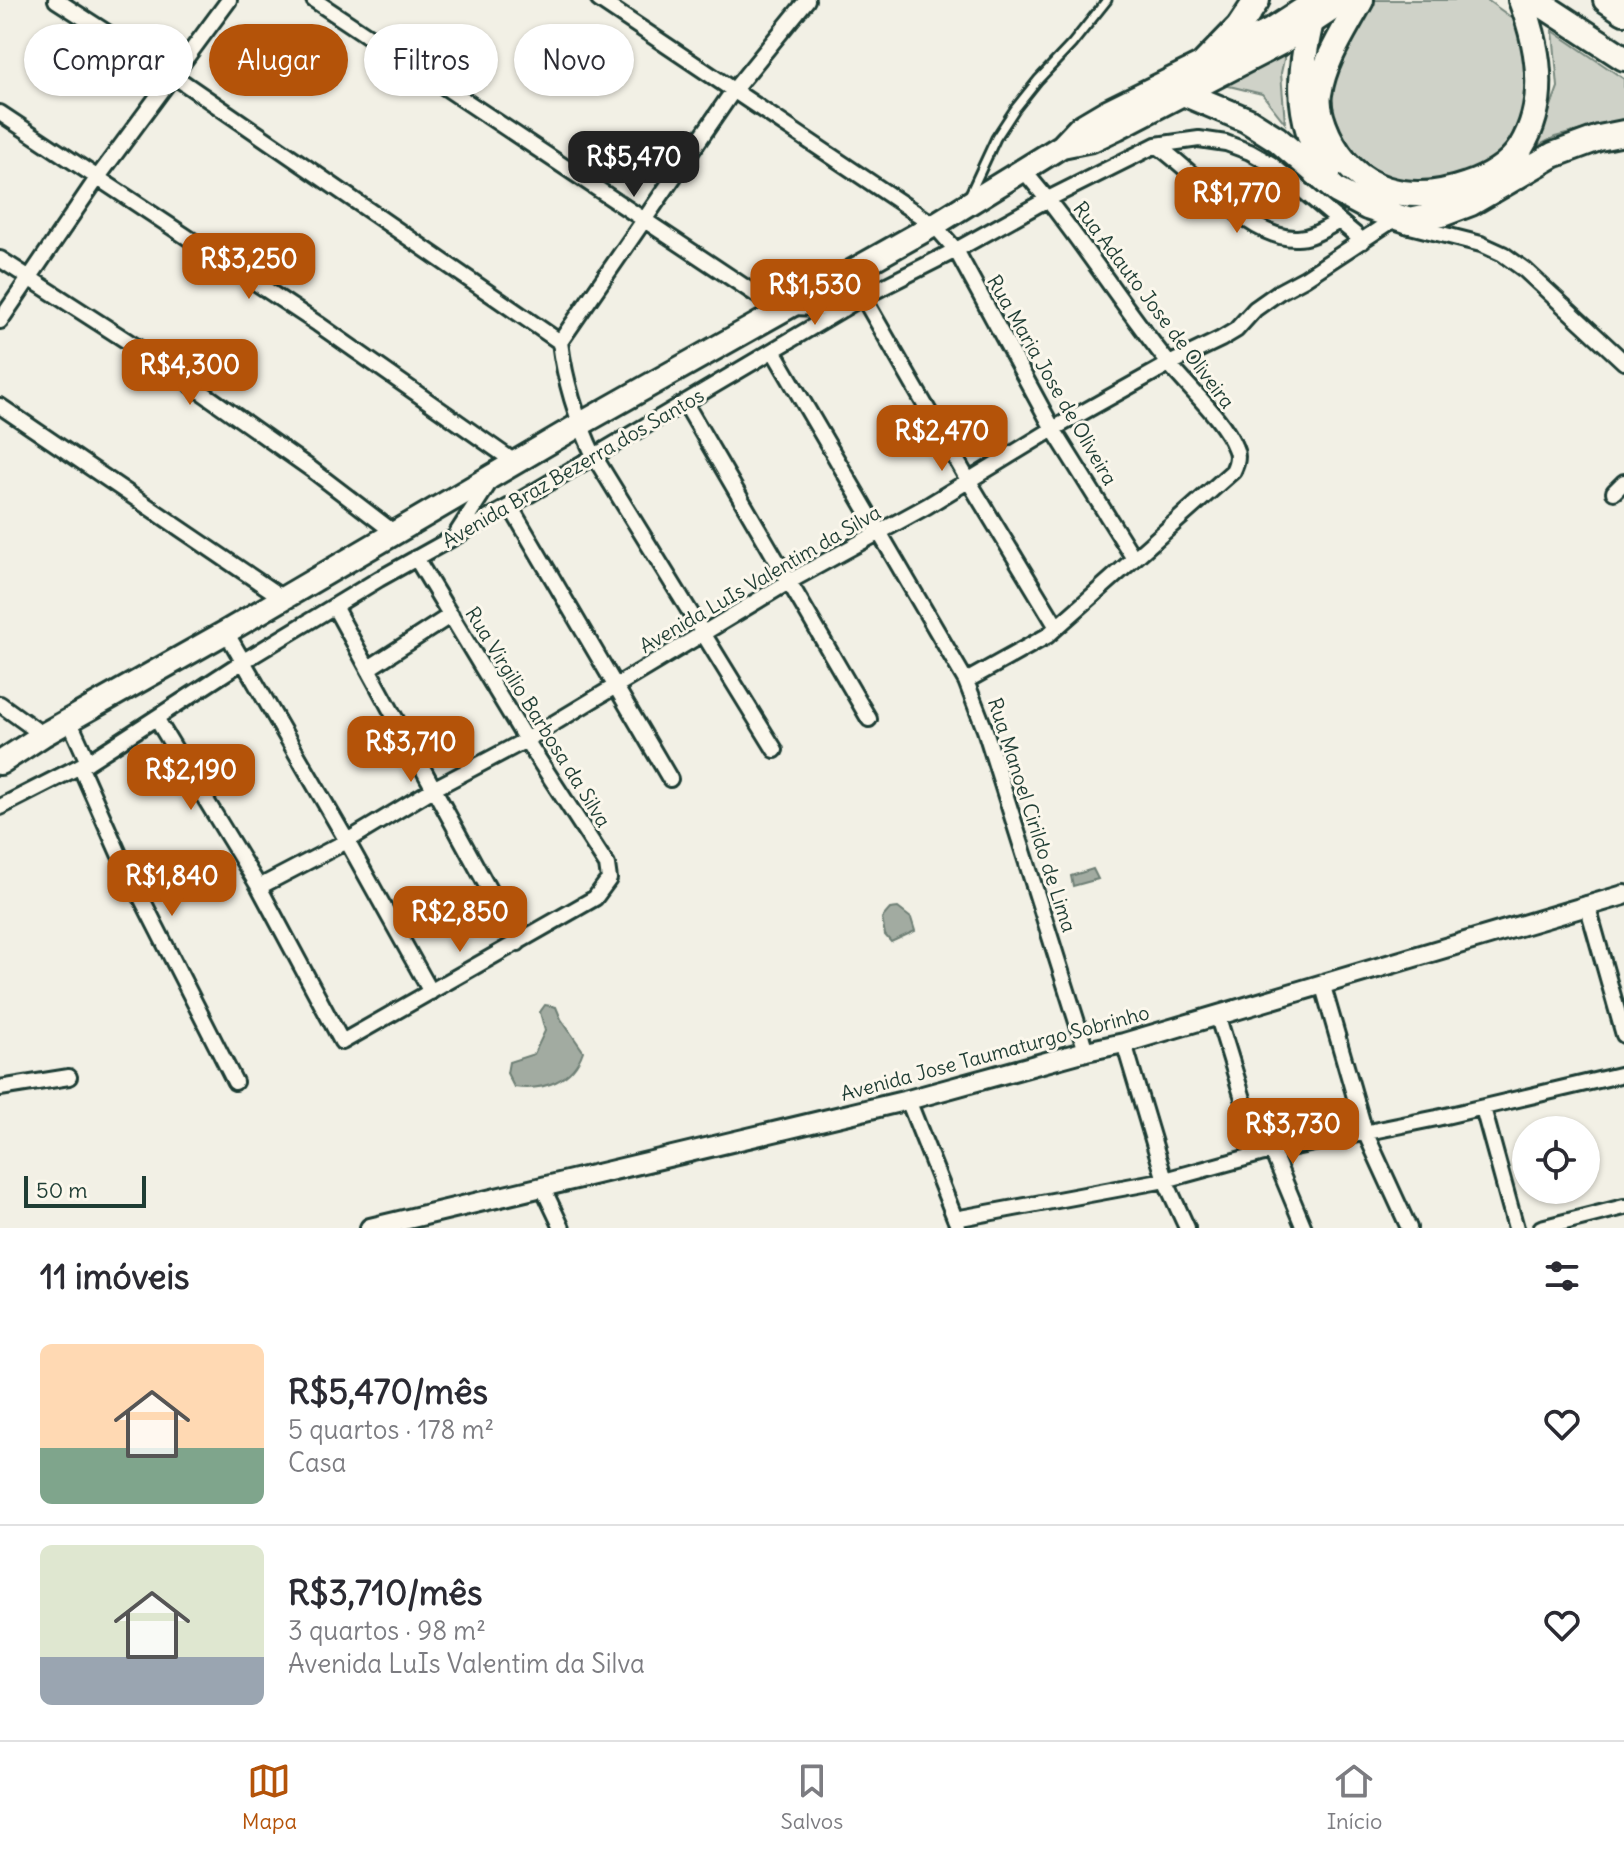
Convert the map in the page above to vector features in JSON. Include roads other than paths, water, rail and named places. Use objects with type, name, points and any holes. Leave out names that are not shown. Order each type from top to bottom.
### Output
[{"type":"highway","points":[[1205,62],[1239,27],[1257,0]]},
{"type":"highway","points":[[1361,0],[1332,51],[1324,76],[1318,97],[1324,125],[1334,146],[1352,170],[1374,185],[1400,194],[1422,195],[1451,191],[1479,181],[1503,167],[1521,148],[1534,115],[1538,53],[1521,0]]},
{"type":"highway","points":[[1535,0],[1624,58]]},
{"type":"highway","points":[[1606,0],[1624,12]]},
{"type":"highway","points":[[1316,1],[1309,26],[1302,86],[1304,115],[1315,152],[1337,191]]},
{"type":"highway","points":[[1183,93],[1247,120],[1277,139],[1337,191],[1393,220],[1410,221],[1442,214],[1471,203],[1553,155],[1599,138],[1623,133]]},
{"type":"main road","points":[[1062,146],[1092,140],[1117,128],[1281,43],[1346,0]]},
{"type":"main road","points":[[1062,146],[1080,127],[1107,111],[1271,30],[1316,1]]},
{"type":"main road","name":"Avenida Braz Bezerra dos Santos","points":[[0,763],[43,735],[284,599],[579,425],[934,225],[1062,146]]},
{"type":"street","points":[[56,0],[93,24]]},
{"type":"street","points":[[193,46],[229,0]]},
{"type":"street","points":[[314,0],[785,309],[843,309]]},
{"type":"street","name":"Rua Maria Jose de Oliveira","points":[[599,0],[934,225],[956,250],[1053,429],[1133,557]]},
{"type":"street","points":[[775,750],[594,456],[579,425],[567,386],[560,342],[733,91],[807,0]]},
{"type":"street","points":[[193,89],[560,342]]},
{"type":"street","points":[[0,321],[155,96]]},
{"type":"street","points":[[0,113],[318,324],[516,463]]},
{"type":"street","name":"Avenida Braz Bezerra dos Santos","points":[[0,807],[84,764],[242,662],[863,297],[1156,145],[1199,139],[1226,143],[1250,152],[1271,164],[1363,241]]},
{"type":"street","points":[[1156,145],[1246,218],[1276,235],[1296,238],[1311,236],[1338,222]]},
{"type":"street","name":"Rua Adauto Jose de Oliveira","points":[[1023,170],[1048,199],[1169,364],[1226,432],[1237,456],[1233,471],[1133,557]]},
{"type":"street","points":[[1393,220],[1481,244],[1503,254],[1525,270],[1624,362]]},
{"type":"street","name":"Avenida LuIs Valentim da Silva","points":[[259,887],[526,740],[790,581],[879,534],[1053,429],[1236,330],[1255,309],[1279,292],[1393,220]]},
{"type":"street","points":[[0,259],[152,357],[311,469],[396,534]]},
{"type":"street","points":[[863,297],[1057,627]]},
{"type":"street","name":"Rua Manoel Cirildo de Lima","points":[[774,352],[966,681],[985,730],[1086,1051]]},
{"type":"street","points":[[685,403],[869,719]]},
{"type":"street","points":[[0,406],[284,599]]},
{"type":"street","points":[[455,537],[495,475]]},
{"type":"street","points":[[510,506],[670,779]]},
{"type":"street","points":[[966,681],[1047,636],[1133,557]]},
{"type":"street","name":"Rua Virgilio Barbosa da Silva","points":[[416,558],[526,740],[607,865],[609,879],[595,898],[518,943]]},
{"type":"street","points":[[156,718],[259,887],[342,1042],[518,943],[335,608]]},
{"type":"street","points":[[369,668],[451,615]]},
{"type":"street","points":[[226,632],[431,992]]},
{"type":"street","points":[[0,704],[43,735]]},
{"type":"street","points":[[69,720],[119,854],[235,1082]]},
{"type":"street","name":"Avenida Jose Taumaturgo Sobrinho","points":[[370,1228],[421,1223],[543,1188],[908,1100],[1124,1043],[1624,895]]},
{"type":"street","points":[[1587,904],[1624,1035]]},
{"type":"street","points":[[1322,983],[1365,1132],[1409,1228]]},
{"type":"street","points":[[1217,1014],[1266,1153],[1304,1228]]},
{"type":"street","points":[[1124,1043],[1165,1180],[1187,1228]]},
{"type":"street","points":[[908,1100],[957,1224],[1165,1180],[1266,1153],[1483,1108],[1624,1074]]},
{"type":"street","points":[[0,1088],[69,1077]]},
{"type":"street","points":[[1483,1108],[1516,1228]]},
{"type":"street","points":[[543,1188],[562,1228]]},
{"type":"street","points":[[1541,1228],[1624,1207]]},
{"type":"lane","points":[[965,205],[996,138],[1015,109],[1107,0]]}]
